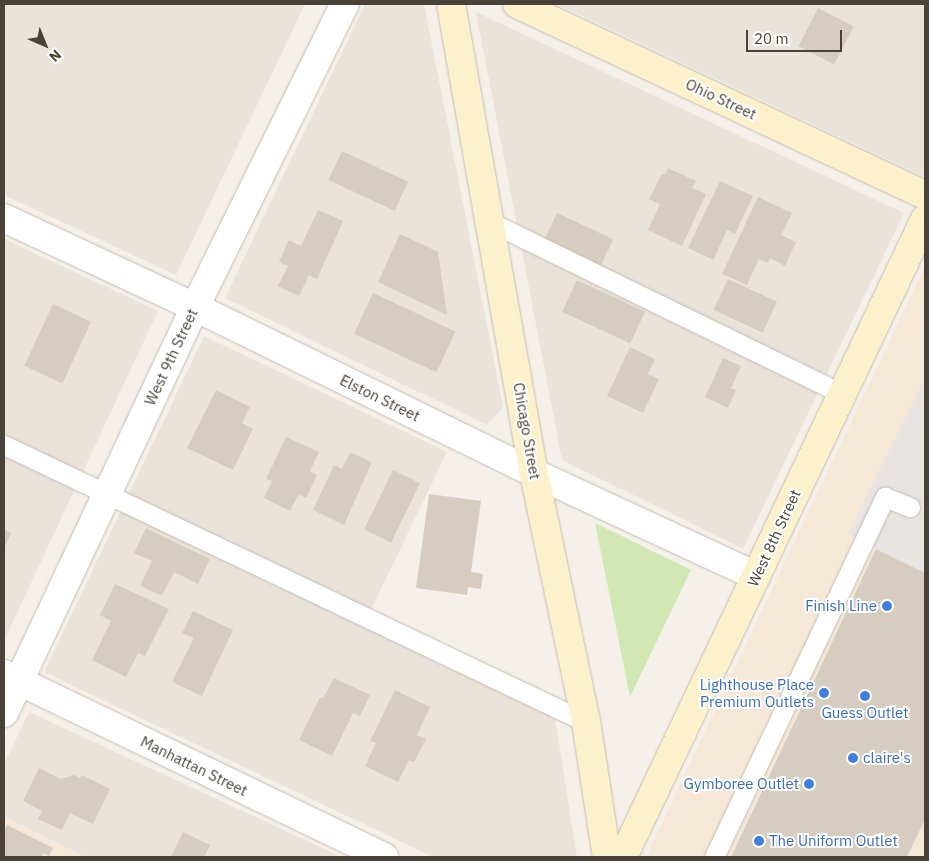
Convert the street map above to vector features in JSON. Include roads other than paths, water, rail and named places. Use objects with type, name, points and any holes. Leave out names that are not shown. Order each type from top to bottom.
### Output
[{"type":"street","name":"West 9th Street","points":[[4,713],[11,678],[107,494],[195,307],[345,4]]},
{"type":"street","name":"Chicago Street","points":[[450,4],[534,473],[586,722],[607,857]]},
{"type":"street","name":"Ohio Street","points":[[517,4],[925,195]]},
{"type":"street","name":"Elston Street","points":[[4,218],[195,307],[534,473],[756,576]]},
{"type":"street","name":"West 8th Street","points":[[623,857],[925,219]]},
{"type":"street","name":"Manhattan Street","points":[[11,678],[384,857]]},
{"type":"lane","points":[[490,222],[843,394]]},
{"type":"lane","points":[[4,446],[586,722]]},
{"type":"lane","points":[[714,857],[885,497],[910,507]]},
{"type":"place","name":"Finish Line","points":[[887,606]]},
{"type":"place","name":"Lighthouse Place Premium Outlets","points":[[824,693]]},
{"type":"place","name":"Guess Outlet","points":[[865,696]]},
{"type":"place","name":"claire's","points":[[853,758]]},
{"type":"place","name":"Gymboree Outlet","points":[[809,784]]},
{"type":"place","name":"The Uniform Outlet","points":[[759,841]]}]
